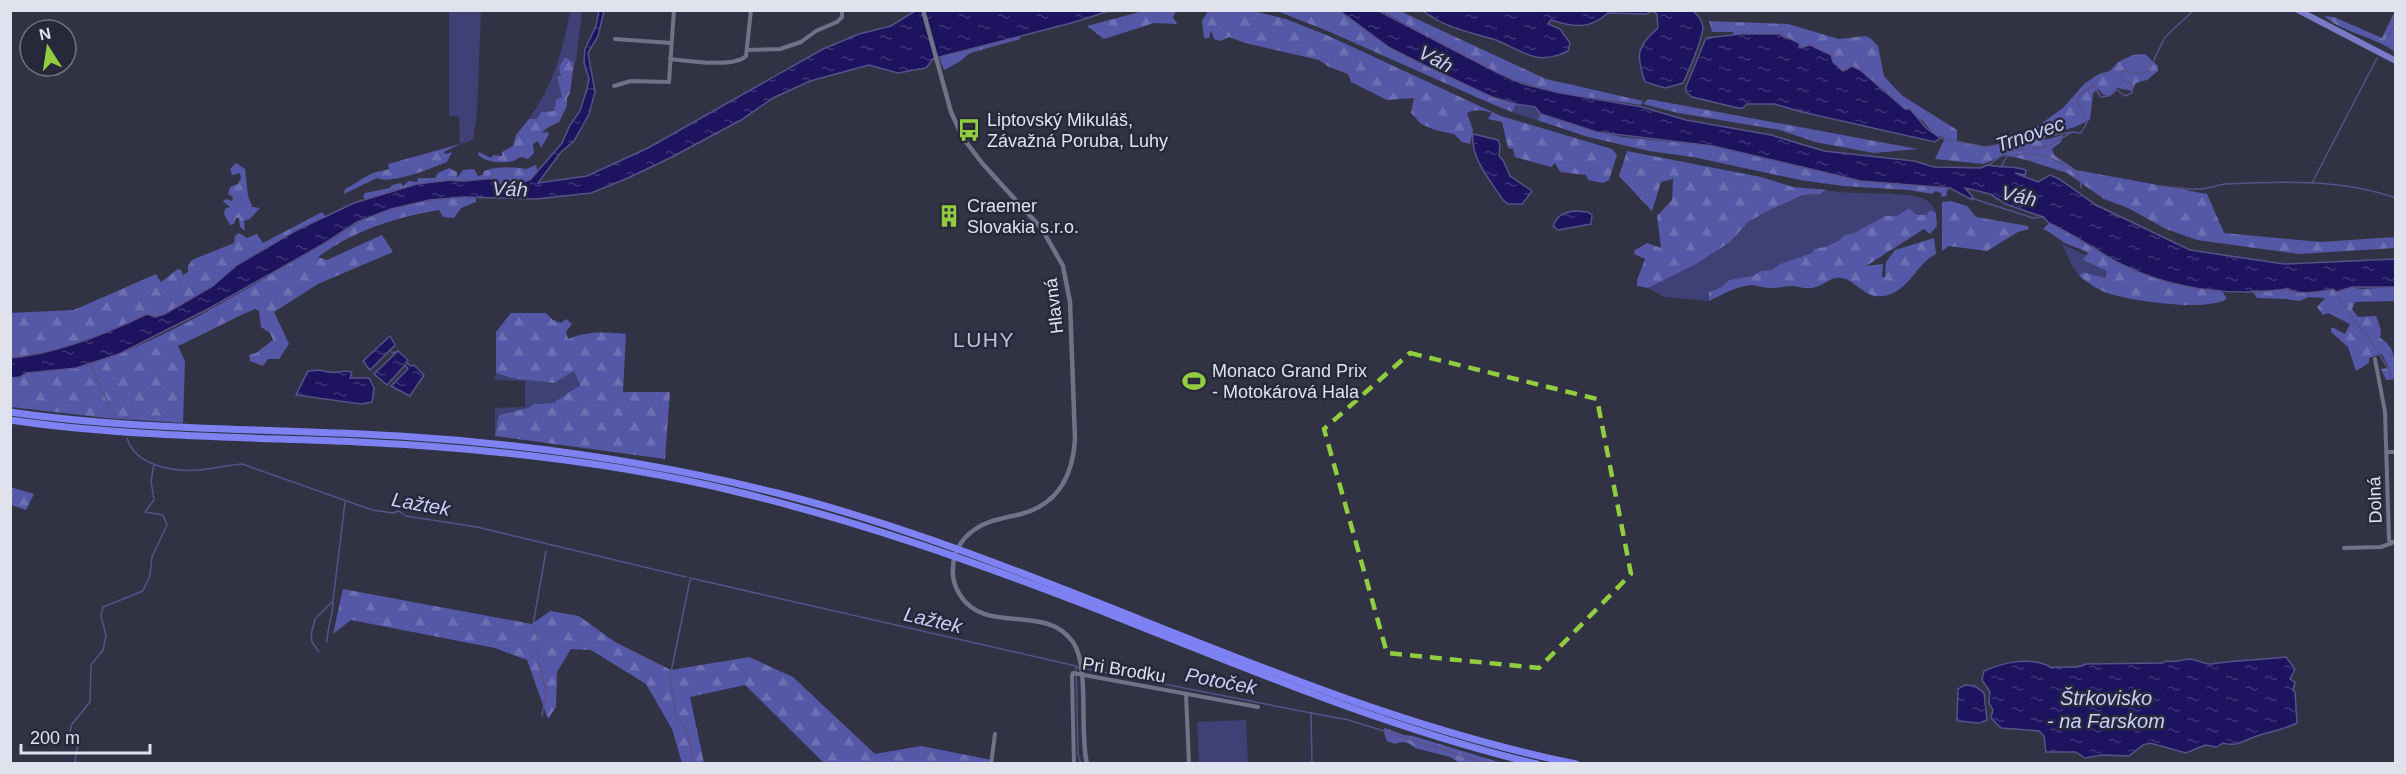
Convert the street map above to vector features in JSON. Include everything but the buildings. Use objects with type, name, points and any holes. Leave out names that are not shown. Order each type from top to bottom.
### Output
[{"type":"highway","points":[[10,412],[128,425],[476,441],[597,457],[741,485],[852,514],[975,555],[1295,680],[1394,715],[1477,741],[1576,764]]},
{"type":"highway","points":[[10,420],[130,433],[387,443],[510,453],[626,470],[737,492],[832,517],[932,548],[1362,712],[1442,739],[1537,764]]},
{"type":"main road","points":[[2298,10],[2396,61]]},
{"type":"street","points":[[614,86],[631,81],[669,82],[674,10]]},
{"type":"street","points":[[670,60],[738,62],[745,58],[751,10]]},
{"type":"street","points":[[747,50],[776,50],[798,43],[837,22],[842,17],[842,10]]},
{"type":"street","name":"Hlavná","points":[[922,10],[951,111],[963,138],[982,163],[1048,237],[1063,266],[1070,302],[1075,439],[1070,473],[1060,491],[1045,505],[976,528],[964,538],[956,552],[953,570],[955,585],[966,603],[977,612],[996,617],[1037,620],[1061,630],[1073,642],[1079,672]]},
{"type":"street","points":[[615,39],[671,43]]},
{"type":"street","name":"Dolná","points":[[2375,359],[2385,412],[2389,539],[2394,543]]},
{"type":"street","points":[[2386,452],[2396,452]]},
{"type":"street","points":[[2344,548],[2381,547],[2394,543]]},
{"type":"street","points":[[1079,672],[1087,764]]},
{"type":"street","name":"Pri Brodku","points":[[1074,764],[1079,672],[1258,708]]},
{"type":"street","points":[[1186,694],[1189,764]]},
{"type":"street","points":[[991,764],[995,734]]},
{"type":"highlighted area","points":[[1410,353],[1597,399],[1631,574],[1539,668],[1387,653],[1324,429]]},
{"type":"shaded area","points":[[449,11],[481,11],[477,113],[473,140],[460,144],[459,116],[449,116]]},
{"type":"shaded area","points":[[570,11],[582,11],[576,62],[568,58],[561,76],[558,76],[562,97],[554,111],[541,112],[538,119],[529,119],[551,81],[564,40]]},
{"type":"shaded area","points":[[1516,104],[1535,107],[1541,114],[1537,120],[1512,112]]},
{"type":"shaded area","points":[[1826,190],[1916,196],[1928,202],[1936,213],[1931,210],[1927,215],[1917,215],[1909,208],[1897,216],[1885,216],[1854,233],[1844,235],[1840,240],[1814,249],[1812,253],[1780,264],[1771,270],[1729,280],[1722,287],[1709,292],[1709,301],[1664,297],[1648,288],[1696,264],[1730,242],[1748,222],[1766,212],[1803,195],[1820,194]]},
{"type":"shaded area","points":[[2062,244],[2086,255],[2084,260],[2107,271],[2105,278],[2083,272],[2079,276]]},
{"type":"shaded area","points":[[575,370],[580,385],[553,403],[534,404],[528,408],[499,415],[495,436],[495,408],[525,407],[525,381],[494,380],[496,373],[511,378]]},
{"type":"shaded area","points":[[1246,720],[1248,763],[1199,763],[1197,722]]},
{"type":"green space","points":[[1147,10],[1176,11],[1173,17],[1177,24],[1154,23],[1104,39],[1087,26]]},
{"type":"green space","points":[[1208,11],[1253,11],[1286,19],[1329,36],[1501,116],[1612,149],[1617,155],[1609,180],[1603,183],[1588,180],[1586,175],[1560,172],[1555,163],[1551,167],[1515,157],[1513,149],[1508,148],[1502,122],[1488,119],[1492,113],[1479,110],[1467,113],[1473,130],[1470,144],[1462,142],[1454,134],[1421,124],[1411,113],[1414,98],[1387,100],[1351,82],[1348,74],[1329,67],[1319,60],[1245,43],[1229,37],[1220,41],[1214,39],[1211,30],[1209,38],[1204,38],[1202,21]]},
{"type":"green space","points":[[1277,11],[1340,11],[1391,48],[1492,97],[1516,104],[1512,112]]},
{"type":"green space","points":[[1382,11],[1403,11],[1546,79],[1643,101],[1641,105],[1597,99],[1552,91],[1524,83],[1469,60]]},
{"type":"green space","points":[[2395,11],[2395,52],[2378,42],[2341,27],[2324,16],[2334,17],[2382,38]]},
{"type":"green space","points":[[1709,21],[1788,24],[1839,39],[1865,36],[1870,38],[1878,46],[1884,76],[1903,96],[1957,130],[1957,141],[1987,147],[2012,140],[2035,128],[2063,108],[2085,83],[2099,74],[2110,71],[2118,62],[2133,55],[2145,54],[2158,66],[2158,71],[2147,80],[2136,83],[2132,91],[2117,88],[2110,96],[2104,95],[2098,89],[2093,93],[2090,120],[2044,136],[2045,140],[2063,135],[2061,142],[2052,149],[2054,155],[2076,170],[2207,194],[2224,233],[2320,242],[2395,237],[2395,248],[2299,254],[2197,240],[2166,229],[2128,208],[2104,199],[2067,173],[2030,161],[2006,155],[1983,164],[1935,159],[1945,138],[1933,134],[1923,121],[1905,109],[1882,88],[1843,71],[1833,62],[1805,48],[1760,34],[1734,35],[1733,32],[1712,32]]},
{"type":"green space","points":[[1020,36],[1020,39],[970,53],[944,70],[939,57]]},
{"type":"green space","points":[[564,58],[574,63],[567,106],[559,122],[542,133],[548,132],[549,134],[541,148],[538,141],[533,144],[534,153],[528,159],[521,157],[509,162],[490,161],[478,155],[479,152],[491,158],[493,155],[502,156],[502,152],[513,146],[516,135],[529,119],[537,119],[541,112],[554,111],[556,100],[562,97],[557,76],[561,76],[559,68]]},
{"type":"green space","points":[[1648,99],[1918,149],[1874,153],[1815,142],[1780,130],[1678,113],[1643,104]]},
{"type":"green space","points":[[1541,114],[1597,132],[1623,137],[1713,146],[1787,164],[1948,188],[1946,196],[1942,197],[1941,193],[1935,191],[1933,194],[1800,180],[1588,137],[1537,120]]},
{"type":"green space","points":[[460,144],[444,152],[445,154],[452,152],[447,162],[401,178],[383,180],[377,178],[344,194],[345,189],[368,176],[389,169],[388,164]]},
{"type":"green space","points":[[1627,151],[1761,177],[1793,187],[1826,190],[1820,194],[1803,195],[1766,212],[1748,222],[1730,242],[1696,264],[1648,288],[1637,286],[1645,259],[1634,254],[1635,250],[1647,243],[1661,248],[1657,216],[1672,200],[1673,179],[1661,182],[1652,211],[1619,176]]},
{"type":"green space","points":[[236,163],[245,169],[248,196],[252,207],[260,208],[250,219],[244,221],[245,231],[240,227],[239,218],[236,218],[234,224],[230,225],[224,214],[225,209],[230,207],[223,201],[227,199],[232,201],[233,197],[228,194],[230,187],[238,184],[241,178],[240,173],[232,175],[230,169]]},
{"type":"green space","points":[[536,165],[538,173],[525,183],[497,183],[495,179],[451,180],[392,191],[367,200],[363,197],[365,193],[390,188],[392,185],[401,183],[403,187],[408,181],[417,182],[418,178],[435,178],[438,173],[449,168],[457,172],[457,178],[463,170],[474,169],[478,176],[483,175],[484,171],[495,168],[526,169]]},
{"type":"green space","points":[[476,197],[476,202],[461,208],[454,218],[443,217],[439,210],[391,221],[360,233],[318,257],[327,260],[382,235],[393,252],[318,284],[274,312],[289,344],[279,359],[268,359],[263,366],[250,361],[249,355],[256,353],[273,340],[270,333],[261,327],[259,311],[255,309],[178,346],[185,361],[183,423],[106,418],[11,407],[11,378],[27,373],[85,364],[119,354],[193,319],[370,216],[409,204]]},
{"type":"green space","points":[[1951,201],[1967,206],[1976,217],[2028,226],[2029,229],[2018,232],[1987,251],[1949,246],[1942,251],[1942,202]]},
{"type":"green space","points":[[1909,208],[1917,215],[1927,215],[1930,210],[1936,213],[1937,226],[1930,234],[1924,229],[1866,266],[1883,264],[1882,277],[1885,277],[1886,262],[1895,250],[1934,238],[1936,254],[1892,294],[1871,295],[1848,280],[1838,278],[1810,288],[1794,286],[1771,288],[1747,285],[1709,301],[1709,292],[1722,287],[1729,280],[1771,270],[1780,264],[1812,253],[1814,249],[1840,240],[1844,235],[1854,233],[1885,216],[1897,216]]},
{"type":"green space","points":[[322,212],[326,217],[295,231],[237,265],[213,286],[165,314],[155,317],[147,314],[80,342],[29,356],[11,358],[10,313],[74,310],[156,274],[161,282],[178,269],[183,275],[188,272],[188,266],[192,260],[234,243],[235,236],[239,233],[247,238],[257,234],[263,243]]},
{"type":"green space","points":[[2049,223],[2141,273],[2172,284],[2222,291],[2227,299],[2202,305],[2168,304],[2118,296],[2103,291],[2079,276],[2083,272],[2105,278],[2107,271],[2083,260],[2088,253],[2065,243],[2043,229]]},
{"type":"green space","points":[[2352,287],[2361,289],[2395,287],[2395,301],[2355,302],[2352,309],[2358,317],[2376,316],[2381,330],[2380,338],[2389,346],[2394,356],[2395,379],[2386,380],[2381,369],[2389,368],[2382,354],[2369,358],[2369,363],[2356,371],[2348,347],[2331,332],[2331,328],[2334,328],[2345,334],[2350,324],[2328,313],[2323,315],[2317,307],[2325,298],[2308,297],[2300,301],[2257,298],[2253,292],[2287,289],[2307,292],[2334,289],[2336,292]]},
{"type":"green space","points":[[511,313],[546,313],[553,320],[561,323],[566,319],[572,324],[566,332],[568,339],[596,333],[626,334],[623,392],[670,392],[665,459],[495,436],[499,415],[528,408],[534,404],[553,403],[580,385],[574,371],[554,383],[511,378],[496,373],[496,332]]},
{"type":"green space","points":[[10,487],[34,494],[26,510],[11,505]]},
{"type":"green space","points":[[343,589],[532,624],[550,611],[579,616],[615,642],[671,670],[749,657],[793,677],[875,754],[921,746],[992,760],[991,763],[824,763],[745,685],[690,697],[704,763],[682,763],[672,729],[646,684],[591,650],[571,649],[557,672],[556,707],[548,719],[527,660],[495,648],[351,620],[333,634]]},
{"type":"green space","points":[[1385,728],[1502,763],[1460,763],[1450,757],[1415,748],[1408,743],[1395,744],[1387,741],[1383,730]]},
{"type":"water","name":"Váh","points":[[599,11],[604,11],[598,36],[588,53],[595,92],[589,114],[574,141],[561,152],[538,183],[587,176],[648,148],[823,49],[859,34],[891,26],[915,11],[1109,11],[933,59],[926,68],[898,73],[869,65],[810,81],[773,98],[741,120],[672,157],[591,193],[536,199],[463,197],[429,200],[391,209],[357,222],[325,243],[208,309],[119,354],[76,368],[27,373],[11,378],[11,358],[29,356],[80,342],[147,314],[155,317],[165,314],[213,286],[237,265],[295,231],[354,203],[417,184],[451,180],[495,179],[497,183],[512,185],[530,180],[562,143],[570,125],[580,111],[589,79],[584,62],[585,49],[596,26]]},
{"type":"water","name":"Váh","points":[[1340,11],[1379,11],[1496,72],[1523,84],[1560,93],[1642,107],[1686,120],[1771,135],[1824,151],[1914,161],[1934,167],[1981,168],[1987,165],[2016,168],[2026,170],[2025,175],[2015,173],[2038,182],[2050,175],[2096,205],[2190,250],[2284,264],[2395,259],[2395,287],[2352,287],[2336,292],[2333,289],[2303,293],[2287,289],[2222,291],[2178,285],[2117,262],[2049,223],[2043,217],[2006,204],[1990,194],[1965,188],[1973,197],[1972,200],[1950,188],[1861,181],[1713,146],[1597,132],[1541,114],[1535,107],[1492,97],[1390,48]]},
{"type":"water","points":[[1423,11],[1652,11],[1646,14],[1608,13],[1594,22],[1581,26],[1551,20],[1548,24],[1560,29],[1570,43],[1568,51],[1544,58],[1531,56],[1496,40],[1449,26]]},
{"type":"water","points":[[1652,11],[1693,11],[1702,22],[1701,39],[1683,83],[1665,88],[1645,82],[1639,58],[1645,41],[1658,28],[1657,14]]},
{"type":"water","points":[[1742,34],[1779,34],[1799,43],[1800,48],[1810,45],[1831,55],[1833,62],[1843,71],[1852,66],[1860,70],[1905,109],[1910,109],[1926,128],[1940,138],[1935,142],[1774,104],[1747,104],[1743,108],[1738,108],[1692,97],[1686,92],[1706,38]]},
{"type":"water","points":[[1473,134],[1498,140],[1499,156],[1510,176],[1532,191],[1522,204],[1508,204],[1503,200],[1478,160]]},
{"type":"water","points":[[1574,211],[1588,212],[1592,215],[1591,224],[1558,230],[1553,226],[1561,215]]},
{"type":"water","points":[[390,336],[395,345],[370,370],[363,361]]},
{"type":"water","points":[[398,351],[408,360],[406,363],[414,365],[424,375],[410,396],[391,386],[408,369],[405,365],[387,385],[374,374]]},
{"type":"water","points":[[308,371],[352,372],[350,378],[369,378],[374,388],[372,402],[361,404],[296,395]]},
{"type":"water","name":"Štrkovisko - na Farskom","points":[[2286,657],[2295,669],[2290,679],[2295,682],[2293,690],[2297,723],[2238,743],[2223,743],[2217,747],[2205,745],[2186,753],[2150,743],[2143,745],[2129,756],[2102,755],[2085,758],[2076,752],[2046,752],[2044,736],[2039,731],[2001,728],[1991,718],[1993,710],[1989,703],[1990,692],[1982,680],[1984,671],[2000,665],[2027,661],[2052,668],[2078,667],[2086,664],[2163,663],[2189,659],[2211,664]]},
{"type":"water","points":[[1965,685],[1975,686],[1984,693],[1987,720],[1980,723],[1957,721],[1958,689]]},
{"type":"waterway","name":"Trnovec","points":[[1989,165],[2006,152],[2049,146],[2072,132],[2081,133],[2087,122],[2078,102],[2079,95],[2093,85],[2101,97],[2109,96],[2117,90],[2125,96],[2132,93],[2133,85],[2123,80],[2119,73],[2125,70],[2137,73],[2149,70],[2165,37],[2194,10]]},
{"type":"waterway","points":[[2385,42],[2396,22]]},
{"type":"waterway","points":[[2312,183],[2377,58]]},
{"type":"waterway","points":[[1940,138],[1985,147],[2072,132]]},
{"type":"waterway","points":[[2001,167],[2007,156],[2035,154],[2057,161],[2072,170],[2080,181],[2081,188]]},
{"type":"waterway","points":[[2157,186],[2198,189],[2226,184],[2268,182],[2333,184],[2396,198]]},
{"type":"waterway","name":"Váh","points":[[1971,198],[2033,218],[2044,217]]},
{"type":"waterway","points":[[2334,290],[2380,355],[2393,379]]},
{"type":"waterway","points":[[390,351],[393,353],[398,351]]},
{"type":"waterway","points":[[89,363],[116,419]]},
{"type":"waterway","name":"Lažtek","points":[[127,438],[138,455],[147,461],[168,468],[200,470],[242,464],[372,510],[393,513],[399,511],[406,516],[477,527],[686,577]]},
{"type":"waterway","points":[[79,764],[75,761],[78,744],[70,732],[72,724],[90,702],[91,665],[103,650],[106,635],[101,616],[103,607],[143,591],[150,575],[152,557],[167,525],[163,515],[145,512],[154,500],[151,481],[154,464]]},
{"type":"waterway","points":[[319,652],[312,642],[311,635],[315,619],[333,601],[345,502]]},
{"type":"waterway","points":[[542,716],[546,689],[538,661],[538,639],[533,625],[546,551]]},
{"type":"waterway","name":"Lažtek","points":[[690,578],[1076,666],[1078,755],[1081,764]]},
{"type":"waterway","points":[[690,580],[670,677],[676,717],[687,732],[693,764]]},
{"type":"waterway","points":[[327,642],[333,602]]},
{"type":"waterway","name":"Potoček","points":[[1077,667],[1311,713],[1312,764]]},
{"type":"waterway","points":[[1311,713],[1349,720],[1488,764]]},
{"type":"place","name":"Liptovský Mikuláš, Závažná Poruba, Luhy","points":[[969,130]]},
{"type":"place","name":"Craemer Slovakia s.r.o.","points":[[949,216]]},
{"type":"place","name":"Monaco Grand Prix - Motokárová Hala","points":[[1194,381]]},
{"type":"district","name":"LUHY","points":[[984,339]]}]
